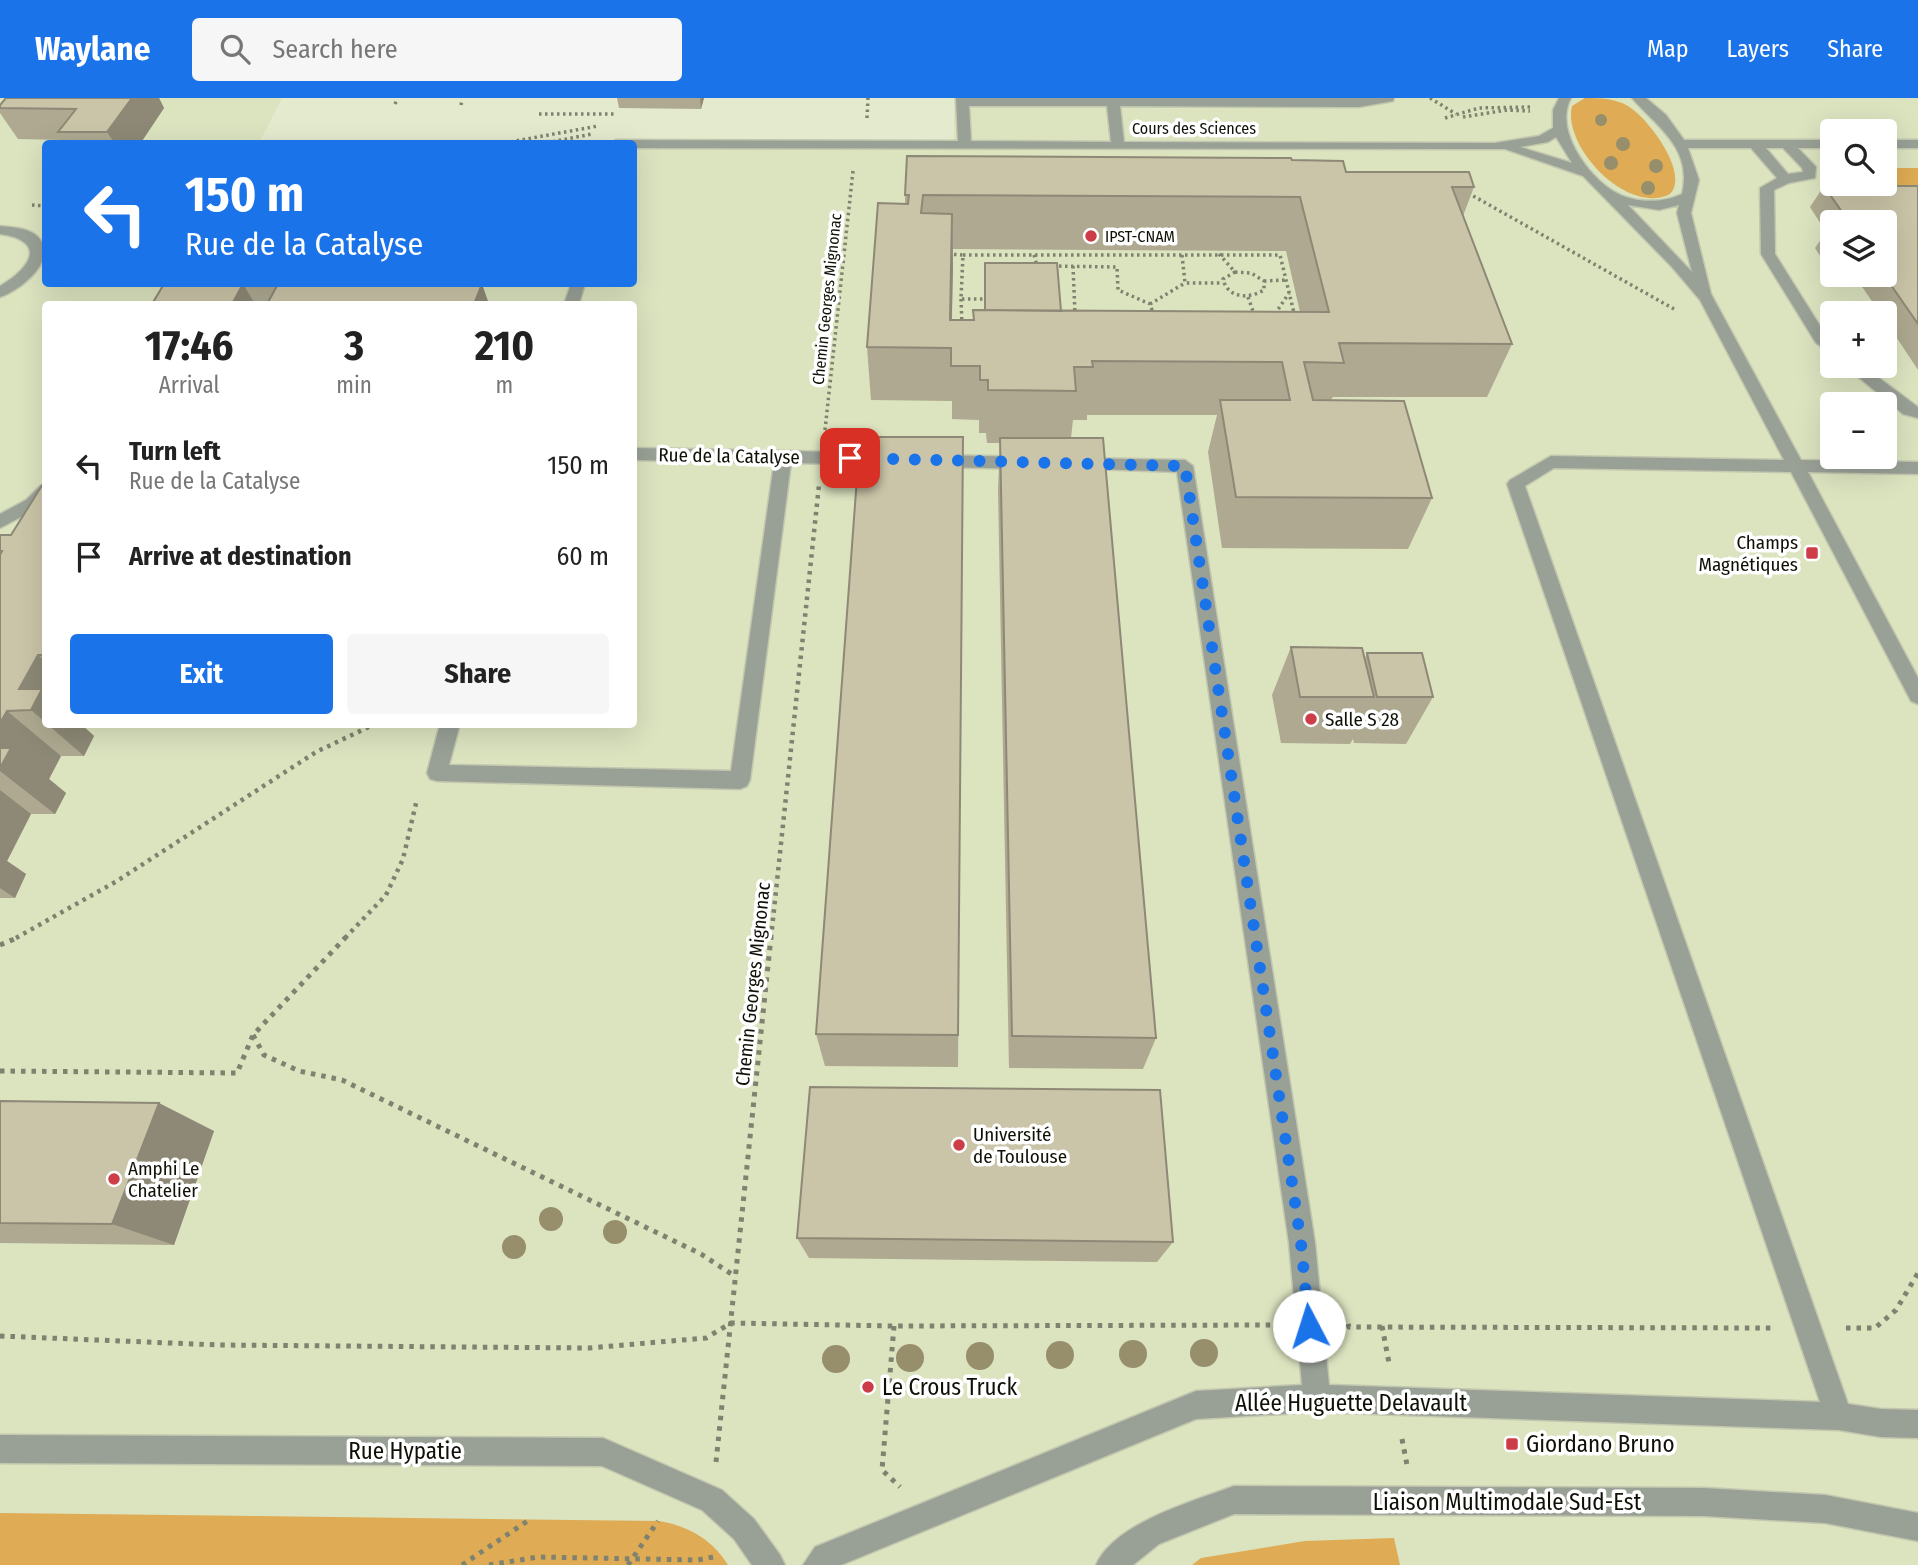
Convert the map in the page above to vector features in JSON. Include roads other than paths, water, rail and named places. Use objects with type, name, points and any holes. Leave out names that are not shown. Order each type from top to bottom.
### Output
[{"type":"street","points":[[965,144],[962,100],[1359,103],[1388,98]]},
{"type":"street","points":[[1565,98],[1558,111],[1568,148],[1589,174],[1678,264],[1707,298],[1918,696]]},
{"type":"street","points":[[1638,99],[1661,118],[1680,144],[1690,167],[1692,180],[1684,213],[1707,298]]},
{"type":"street","points":[[1112,100],[1118,145]]},
{"type":"street","name":"Cours des Sciences","points":[[1495,147],[1543,139],[1561,129]]},
{"type":"street","name":"Cours des Sciences","points":[[637,143],[1495,147],[1527,152],[1589,174]]},
{"type":"street","points":[[1786,143],[1809,167],[1810,175],[1785,178],[1767,188],[1768,254],[1820,338]]},
{"type":"street","points":[[1680,144],[1820,144]]},
{"type":"street","points":[[1755,144],[1785,178]]},
{"type":"street","points":[[1897,144],[1918,144]]},
{"type":"street","points":[[1608,194],[1650,206],[1674,205],[1686,197]]},
{"type":"street","points":[[0,230],[31,237],[38,245],[42,257],[30,273],[15,285],[0,292]]},
{"type":"street","points":[[1868,378],[1909,410],[1918,413]]},
{"type":"street","name":"Rue de la Catalyse","points":[[637,454],[783,457],[821,464],[913,460],[1185,466],[1301,1243],[1317,1398]]},
{"type":"street","points":[[449,728],[437,774],[740,780],[783,457]]},
{"type":"street","points":[[1839,1416],[1516,484],[1551,463],[1918,468]]},
{"type":"street","points":[[0,522],[32,504],[42,494]]},
{"type":"street","name":"Allée Huguette Delavault","points":[[818,1565],[825,1558],[848,1548],[1196,1405],[1317,1398],[1839,1416],[1881,1423],[1918,1424]]},
{"type":"street","name":"Rue Hypatie","points":[[0,1449],[603,1452],[712,1500],[744,1529],[770,1565]]},
{"type":"street","name":"Liaison Multimodale Sud-Est","points":[[1111,1565],[1149,1533],[1234,1500],[1704,1502],[1825,1509],[1918,1527]]},
{"type":"place","name":"IPST-CNAM","points":[[1091,236]]},
{"type":"place","name":"Champs Magnétiques","points":[[1812,553]]},
{"type":"place","name":"Salle S 28","points":[[1311,719]]},
{"type":"place","name":"Université de Toulouse","points":[[959,1145]]},
{"type":"place","name":"Amphi Le Chatelier","points":[[114,1179]]},
{"type":"place","name":"Le Crous Truck","points":[[868,1387]]},
{"type":"place","name":"Giordano Bruno","points":[[1512,1444]]}]
